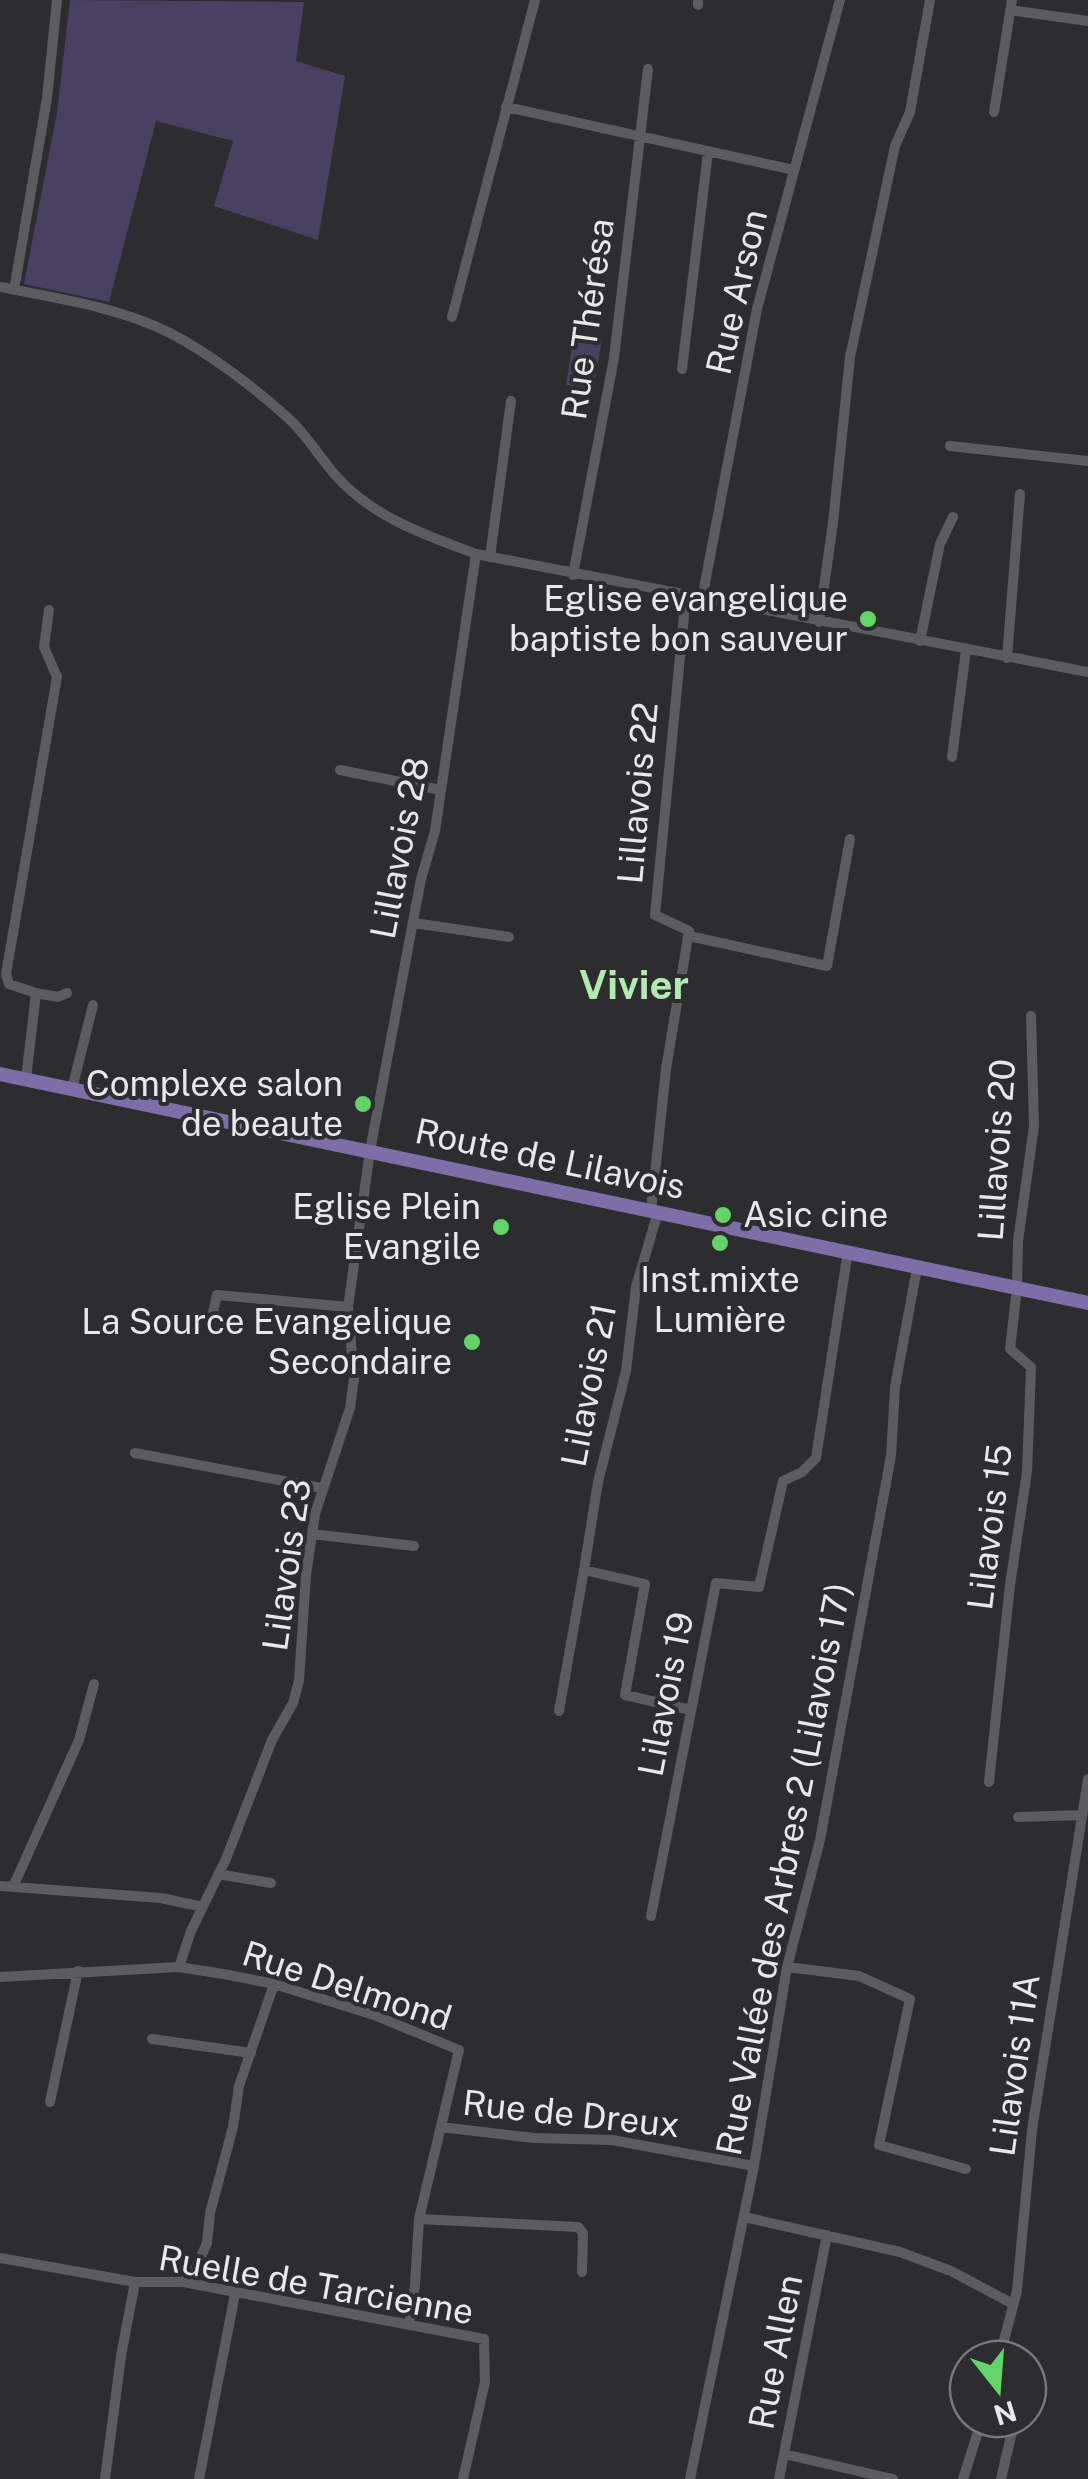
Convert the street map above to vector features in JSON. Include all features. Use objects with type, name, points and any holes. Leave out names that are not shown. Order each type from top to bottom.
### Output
[{"type":"main road","name":"Route de Lilavois","points":[[0,1074],[1088,1303]]},
{"type":"street","points":[[14,290],[46,98],[57,0]]},
{"type":"street","points":[[452,317],[535,0]]},
{"type":"street","name":"Rue Arson","points":[[702,599],[757,309],[840,0]]},
{"type":"street","points":[[819,622],[834,523],[850,356],[895,146],[910,112],[930,0]]},
{"type":"street","points":[[994,112],[1011,5],[1088,21]]},
{"type":"street","name":"Rue Thérésa","points":[[574,575],[614,358],[648,69]]},
{"type":"street","points":[[506,107],[794,170]]},
{"type":"street","points":[[682,369],[708,152]]},
{"type":"street","points":[[0,287],[97,308],[169,333],[290,419],[335,475],[360,499],[416,531],[476,554],[1088,672]]},
{"type":"street","points":[[490,557],[510,401]]},
{"type":"street","points":[[950,446],[1088,461]]},
{"type":"street","points":[[1007,658],[1020,494]]},
{"type":"street","points":[[920,642],[940,544],[953,516]]},
{"type":"street","name":"Lillavois 28","points":[[370,1151],[441,790],[476,554]]},
{"type":"street","name":"Lillavois 22","points":[[686,595],[655,915],[689,931],[689,936]]},
{"type":"street","points":[[49,610],[44,646],[57,677],[6,974],[9,984],[36,993],[58,997],[67,993]]},
{"type":"street","points":[[952,757],[966,650]]},
{"type":"street","points":[[340,770],[441,790]]},
{"type":"street","points":[[654,1212],[666,1070],[689,936],[827,966],[850,839]]},
{"type":"street","points":[[414,922],[509,937]]},
{"type":"street","points":[[26,1079],[36,993]]},
{"type":"street","points":[[72,1089],[93,1004]]},
{"type":"street","name":"Lillavois 20","points":[[1018,1288],[1018,1241],[1034,1126],[1031,1016]]},
{"type":"street","name":"Lilavois 23","points":[[179,1968],[299,1682],[312,1534],[321,1488],[350,1408],[354,1379],[348,1306],[370,1151]]},
{"type":"street","name":"Lilavois 21","points":[[559,1711],[598,1482],[626,1371],[636,1287],[654,1212]]},
{"type":"street","name":"Lilavois 19","points":[[651,1916],[716,1583],[758,1588],[783,1481],[802,1472],[816,1458],[848,1251]]},
{"type":"street","name":"Rue Vallée des Arbres 2 (Lilavois 17)","points":[[690,2479],[754,2166],[787,1966],[823,1821],[891,1456],[895,1386],[917,1268]]},
{"type":"street","name":"Lilavois 15","points":[[989,1782],[1028,1455],[1031,1367],[1010,1349],[1018,1288]]},
{"type":"street","points":[[211,1321],[217,1295],[348,1306]]},
{"type":"street","points":[[134,1453],[321,1488]]},
{"type":"street","points":[[312,1534],[414,1546]]},
{"type":"street","points":[[584,1570],[645,1584],[625,1695],[691,1710]]},
{"type":"street","points":[[13,1887],[78,1740],[94,1684]]},
{"type":"street","name":"Lilavois 11A","points":[[1004,2339],[1013,2304],[1032,2130],[1088,1779]]},
{"type":"street","points":[[1018,1817],[1082,1814]]},
{"type":"street","points":[[218,1874],[271,1883]]},
{"type":"street","points":[[0,1886],[162,1898],[203,1907]]},
{"type":"street","points":[[787,1966],[859,1976],[910,2000],[879,2146],[966,2169]]},
{"type":"street","name":"Rue Delmond","points":[[0,1976],[179,1968],[274,1984],[374,2015],[459,2050],[420,2219],[409,2324]]},
{"type":"street","points":[[50,2102],[78,1972]]},
{"type":"street","points":[[183,2282],[196,2268],[208,2243],[210,2214],[233,2127],[238,2086],[274,1984]]},
{"type":"street","points":[[152,2040],[250,2053]]},
{"type":"street","name":"Rue de Dreux","points":[[441,2127],[519,2137],[612,2140],[754,2166]]},
{"type":"street","points":[[744,2217],[900,2252],[951,2270],[1013,2304]]},
{"type":"street","points":[[420,2219],[578,2227],[583,2233],[582,2272]]},
{"type":"street","name":"Rue Allen","points":[[778,2479],[826,2235]]},
{"type":"street","name":"Ruelle de Tarcienne","points":[[0,2258],[136,2282],[183,2282],[484,2339],[486,2382],[464,2479]]},
{"type":"street","points":[[105,2479],[121,2356],[136,2282]]},
{"type":"street","points":[[199,2479],[236,2294]]},
{"type":"street","points":[[964,2479],[976,2439]]},
{"type":"street","points":[[1001,2479],[1010,2439]]},
{"type":"street","points":[[784,2454],[892,2479]]},
{"type":"shaded area","points":[[70,0],[304,2],[296,61],[345,76],[318,240],[214,206],[233,141],[156,121],[109,302],[24,284],[57,113]]},
{"type":"shaded area","points":[[574,335],[602,340],[593,390],[566,385]]},
{"type":"place","name":"Eglise evangelique baptiste bon sauveur","points":[[868,619]]},
{"type":"place","name":"Complexe salon de beaute","points":[[363,1104]]},
{"type":"place","name":"Asic cine","points":[[723,1215]]},
{"type":"place","name":"Eglise Plein Evangile","points":[[501,1227]]},
{"type":"place","name":"Inst.mixte Lumière","points":[[720,1243]]},
{"type":"place","name":"La Source Evangelique Secondaire","points":[[472,1342]]},
{"type":"district","name":"Vivier","points":[[634,985]]}]
